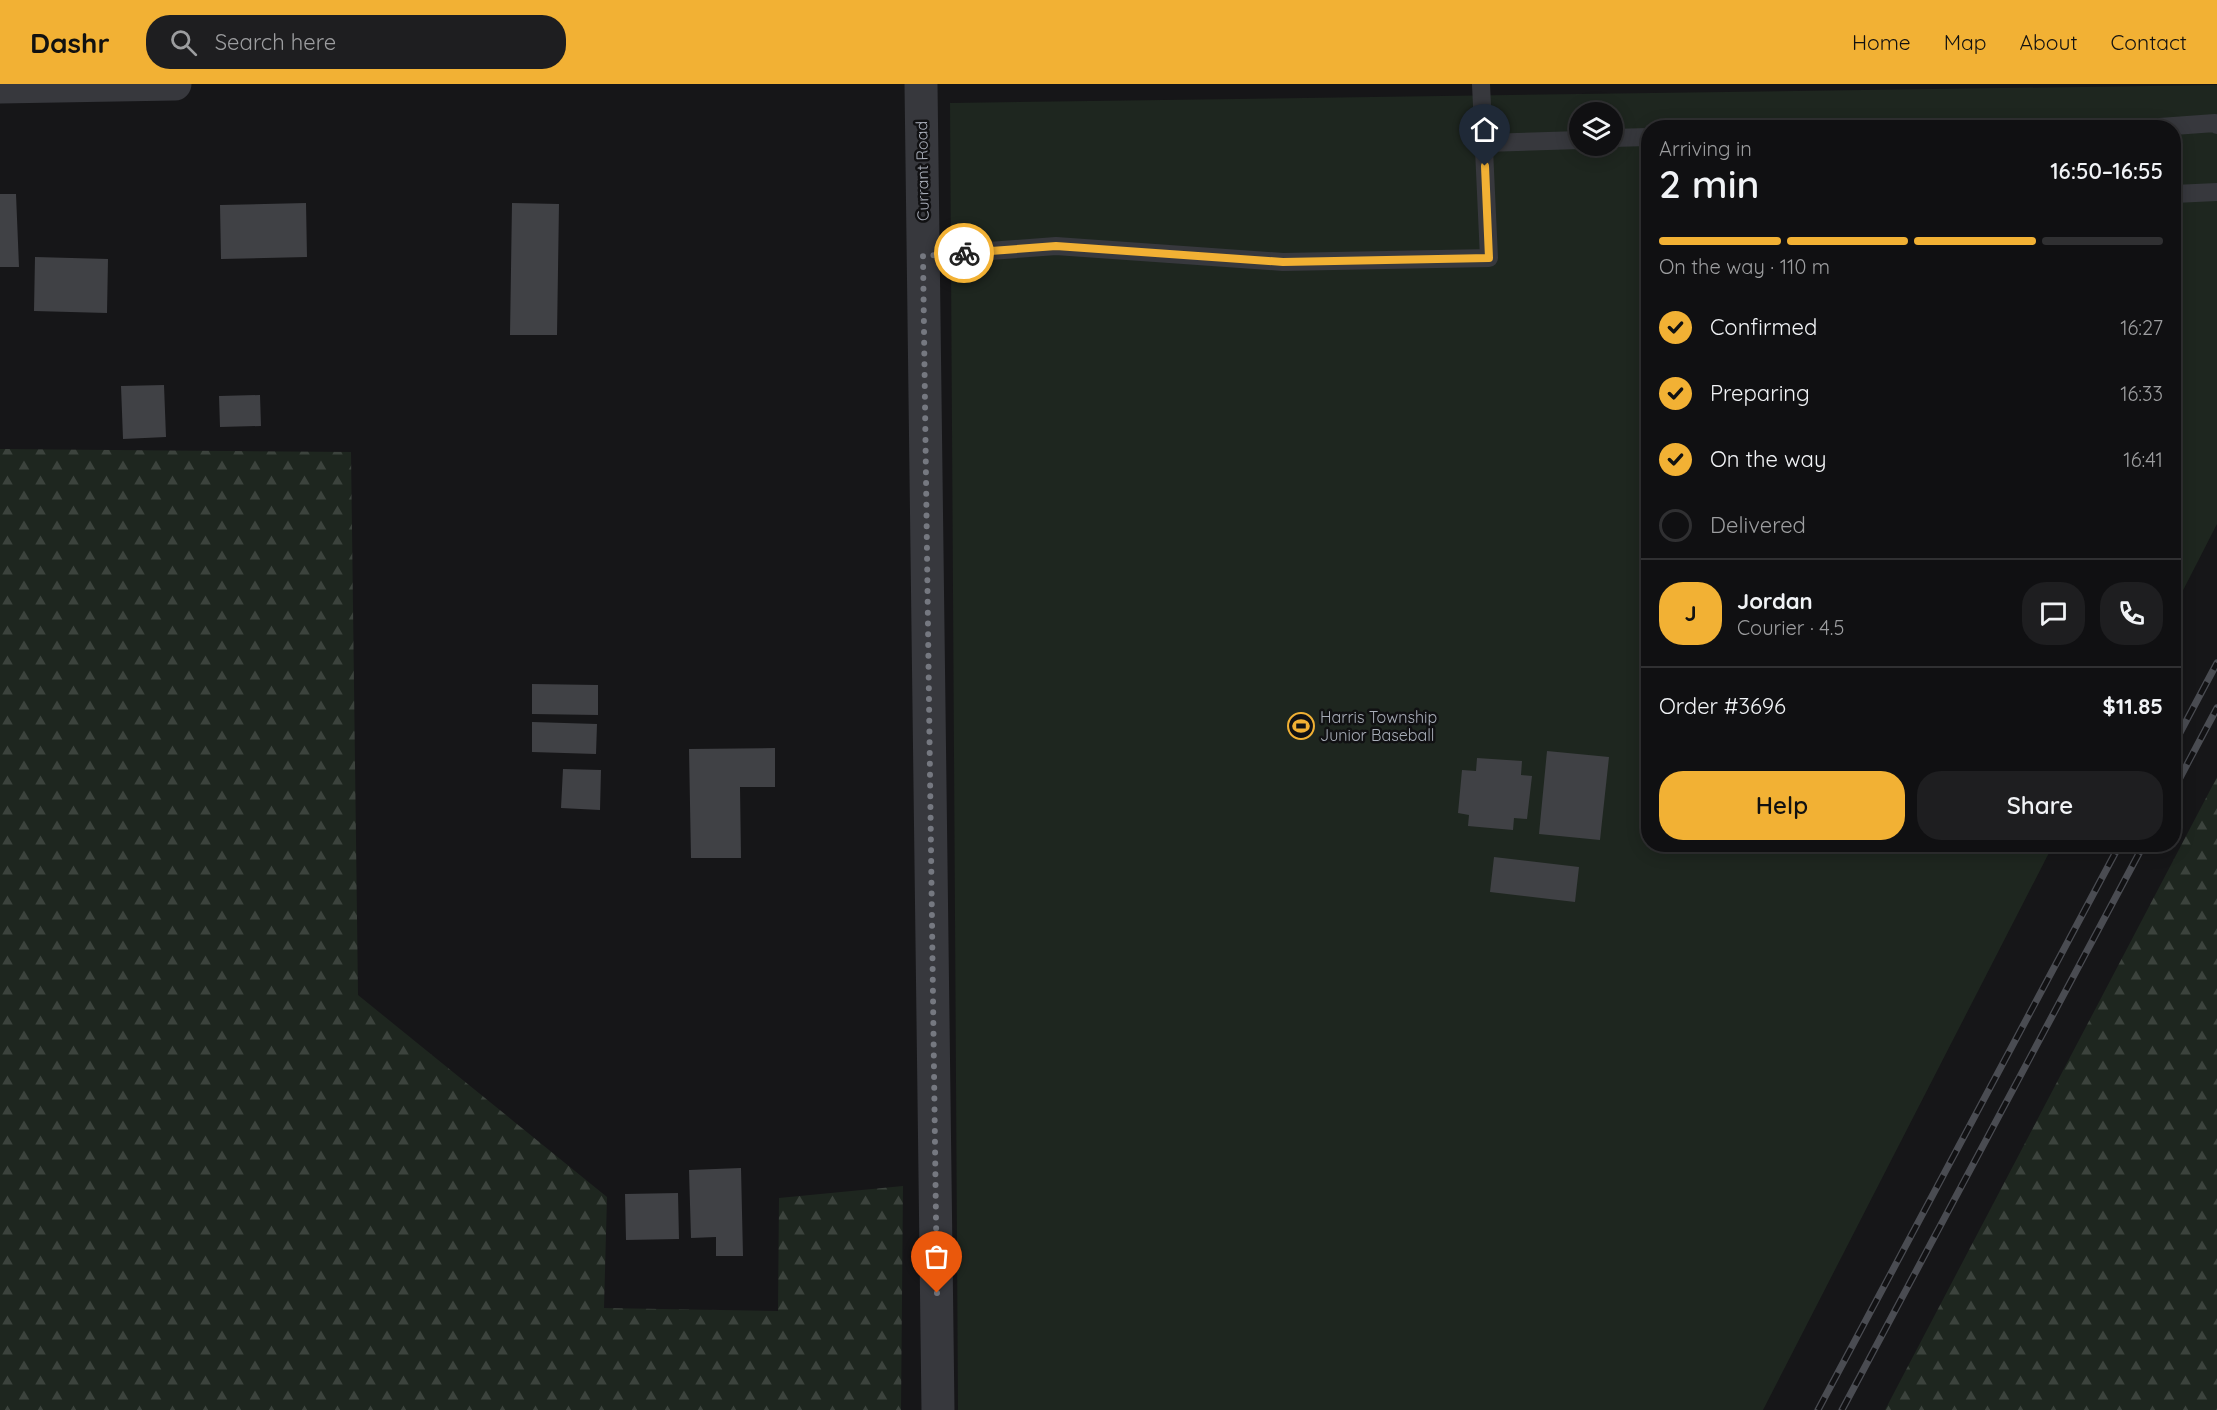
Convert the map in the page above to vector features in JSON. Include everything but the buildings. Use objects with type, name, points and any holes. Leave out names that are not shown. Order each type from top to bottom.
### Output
[{"type":"street","points":[[0,87],[175,84]]},
{"type":"street","name":"Currant Road","points":[[921,84],[938,1410]]},
{"type":"lane","points":[[923,256],[1056,246],[1283,262],[1489,258],[1481,84]]},
{"type":"lane","points":[[2181,125],[2215,123],[2217,125]]},
{"type":"lane","points":[[1623,138],[1641,137]]},
{"type":"lane","points":[[1484,143],[1569,140]]},
{"type":"lane","points":[[2181,194],[2217,192]]},
{"type":"green space","name":"Harris Township Junior Baseball","points":[[2217,85],[2217,524],[2181,594],[2181,120],[1641,120],[1641,852],[2049,852],[1763,1410],[958,1410],[950,103]]},
{"type":"green space","points":[[0,449],[351,452],[358,995],[607,1197],[604,1308],[778,1311],[779,1198],[903,1186],[901,1410],[0,1410]]},
{"type":"green space","points":[[2217,777],[2217,1410],[1885,1410],[2178,852],[2181,852],[2181,846]]},
{"type":"railway","points":[[2181,731],[2217,663]]},
{"type":"railway","points":[[2181,776],[2217,708]]},
{"type":"railway","points":[[1818,1410],[2116,852]]},
{"type":"railway","points":[[1842,1410],[2140,852]]},
{"type":"way so far","points":[[937,1293],[923,256],[964,253]]},
{"type":"place","name":"Harris Township Junior Baseball","points":[[1301,726]]},
{"type":"route","points":[[964,253],[1056,246],[1283,262],[1489,258],[1485,166]]}]
